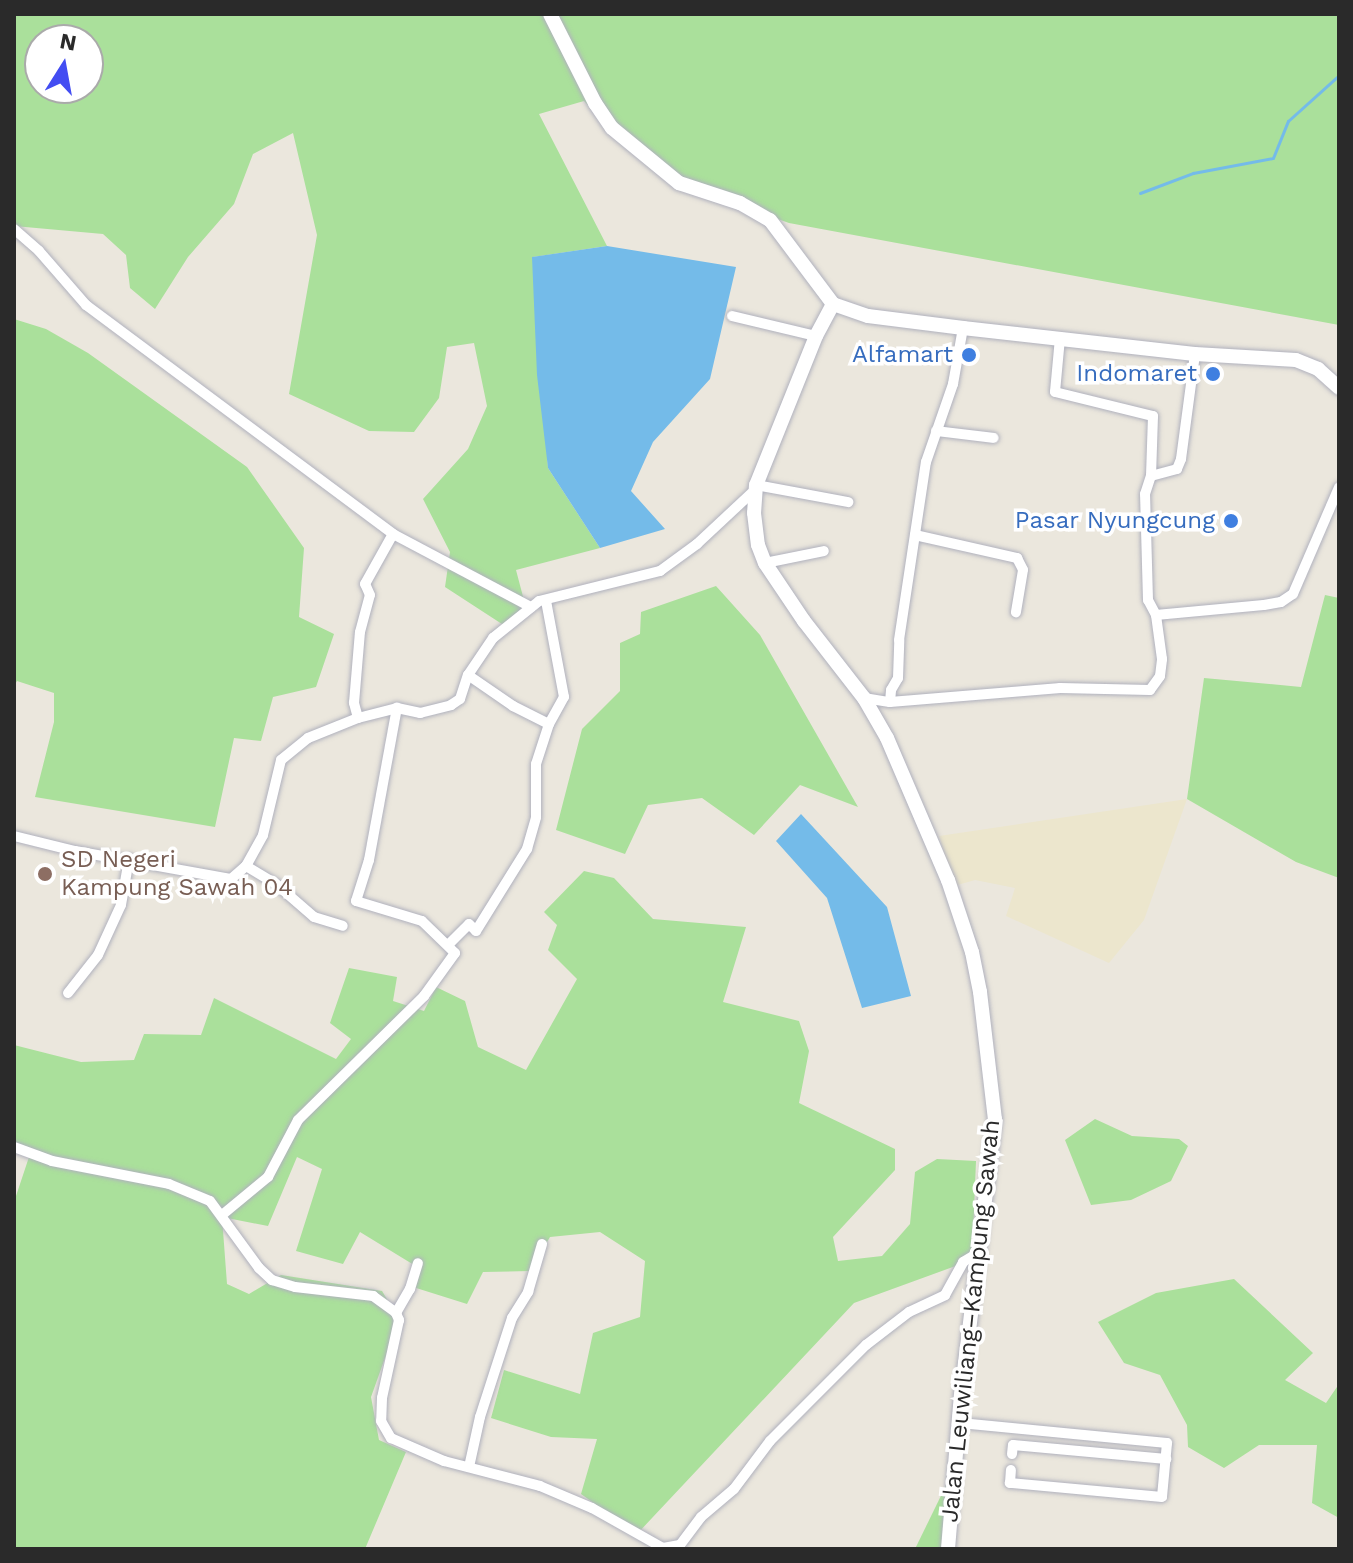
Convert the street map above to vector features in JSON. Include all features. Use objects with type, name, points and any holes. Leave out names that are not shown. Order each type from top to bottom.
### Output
[{"type":"main road","points":[[550,14],[581,79],[612,128],[679,183],[740,203],[770,220],[833,304],[868,316],[963,328],[1195,354],[1296,360],[1318,369],[1339,388]]},
{"type":"main road","name":"Jalan Leuwiliang–Kampung Sawah","points":[[833,304],[816,336],[755,488],[758,545],[765,563],[804,621],[864,698],[887,738],[948,880],[972,952],[995,1119],[948,1549]]},
{"type":"street","points":[[14,229],[27,239],[86,305],[393,534],[531,607]]},
{"type":"street","points":[[732,316],[816,336]]},
{"type":"street","points":[[890,702],[891,690],[898,678],[899,640],[926,462],[953,384],[963,328]]},
{"type":"street","points":[[864,698],[890,702],[1060,688],[1150,690],[1160,676],[1162,659],[1156,615],[1148,600],[1147,584],[1145,494],[1151,476],[1153,416],[1055,392],[1060,338]]},
{"type":"street","points":[[1151,476],[1177,469],[1181,459],[1195,354]]},
{"type":"street","points":[[936,431],[994,438]]},
{"type":"street","points":[[1156,615],[1264,605],[1293,594],[1339,487]]},
{"type":"street","points":[[14,836],[75,851],[231,879],[246,866],[263,835],[281,760],[308,738],[358,718],[397,708],[420,713],[451,705],[460,699],[468,675],[493,638],[531,607],[660,571],[697,544],[755,488],[848,502]]},
{"type":"street","points":[[358,718],[354,703],[360,632],[370,595],[365,584],[393,534]]},
{"type":"street","points":[[915,535],[1017,558],[1023,570],[1016,612]]},
{"type":"street","points":[[765,563],[824,551]]},
{"type":"street","points":[[449,944],[469,924],[476,931],[527,849],[536,817],[536,764],[549,724],[564,697],[546,601]]},
{"type":"street","points":[[468,675],[513,706],[549,724]]},
{"type":"street","points":[[222,1215],[268,1177],[298,1120],[424,996],[455,953],[422,921],[356,901],[369,860],[397,708]]},
{"type":"street","points":[[68,993],[98,955],[121,905],[129,859]]},
{"type":"street","points":[[246,866],[276,884],[314,917],[343,926]]},
{"type":"street","points":[[14,1147],[52,1161],[169,1184],[210,1201],[259,1268],[272,1280],[295,1287],[373,1296],[396,1313],[399,1320],[382,1398],[384,1431],[412,1449],[540,1486],[592,1508],[663,1548],[680,1545],[701,1517],[734,1489],[770,1441],[866,1345],[909,1312],[945,1295],[963,1262],[978,1253]]},
{"type":"street","points":[[469,1467],[480,1417],[512,1318],[528,1292],[542,1244]]},
{"type":"street","points":[[396,1313],[410,1289],[418,1263]]},
{"type":"street","points":[[960,1423],[1167,1443],[1162,1497],[1010,1483],[1011,1470]]},
{"type":"street","points":[[1012,1454],[1013,1445],[1166,1459]]},
{"type":"shaded area","points":[[1187,799],[1144,920],[1109,963],[1006,916],[1015,888],[975,880],[954,886],[939,836]]},
{"type":"green space","points":[[14,14],[1339,14],[1339,325],[789,223],[706,194],[644,162],[584,101],[539,114],[607,246],[533,257],[548,468],[600,548],[516,570],[526,608],[505,626],[445,587],[450,552],[423,499],[468,449],[487,406],[474,343],[447,347],[439,398],[414,432],[369,431],[289,394],[317,235],[293,133],[253,154],[234,204],[188,257],[155,309],[130,288],[126,255],[103,234],[14,226]]},
{"type":"green space","points":[[14,319],[46,329],[88,353],[247,467],[304,548],[299,617],[334,634],[316,687],[273,697],[261,741],[234,738],[215,827],[35,797],[54,722],[54,693],[17,681],[14,686]]},
{"type":"green space","points":[[716,586],[760,635],[858,807],[800,785],[754,835],[702,798],[648,805],[625,854],[556,830],[582,729],[620,691],[620,643],[640,634],[641,612]]},
{"type":"green space","points":[[1325,595],[1339,598],[1339,878],[1296,862],[1187,799],[1204,678],[1301,687]]},
{"type":"green space","points":[[584,871],[614,878],[653,919],[746,927],[723,1002],[799,1021],[809,1051],[799,1103],[895,1149],[895,1170],[833,1237],[838,1261],[882,1256],[910,1224],[915,1172],[937,1159],[976,1161],[972,1260],[854,1303],[637,1534],[581,1494],[597,1439],[551,1437],[491,1418],[504,1370],[580,1394],[593,1333],[640,1317],[645,1261],[600,1232],[550,1237],[530,1271],[483,1272],[467,1304],[413,1287],[414,1265],[360,1232],[343,1264],[296,1251],[322,1169],[297,1157],[268,1226],[222,1217],[227,1284],[249,1294],[281,1275],[382,1291],[399,1319],[371,1397],[379,1440],[406,1452],[365,1549],[14,1549],[14,1202],[30,1154],[14,1148],[14,1045],[81,1062],[134,1060],[144,1034],[201,1035],[214,998],[336,1059],[351,1039],[330,1023],[349,968],[397,977],[393,1001],[424,1011],[436,987],[465,1001],[478,1047],[526,1070],[577,979],[548,950],[557,925],[544,912]]},
{"type":"green space","points":[[1095,1119],[1132,1136],[1179,1139],[1188,1146],[1171,1181],[1131,1200],[1091,1205],[1065,1140]]},
{"type":"green space","points":[[1234,1279],[1313,1353],[1285,1380],[1326,1403],[1339,1384],[1339,1518],[1312,1503],[1317,1445],[1259,1445],[1224,1468],[1188,1447],[1187,1425],[1160,1375],[1124,1363],[1098,1322],[1156,1293]]},
{"type":"green space","points":[[955,1467],[948,1549],[915,1549]]},
{"type":"water","points":[[607,246],[736,267],[710,379],[653,442],[631,491],[665,529],[600,548],[548,468],[537,375],[532,257]]},
{"type":"water","points":[[801,814],[887,907],[911,996],[862,1008],[827,898],[776,841]]},
{"type":"waterway","points":[[1140,193],[1193,173],[1273,158],[1288,121],[1339,75]]},
{"type":"place","name":"Alfamart","points":[[969,355]]},
{"type":"place","name":"Indomaret","points":[[1213,374]]},
{"type":"place","name":"Pasar Nyungcung","points":[[1231,521]]},
{"type":"place","name":"SD Negeri Kampung Sawah 04","points":[[45,874]]}]
